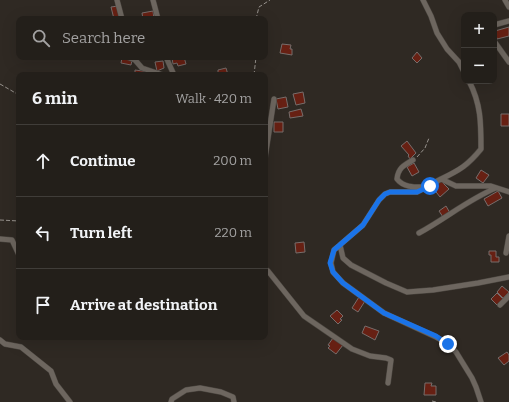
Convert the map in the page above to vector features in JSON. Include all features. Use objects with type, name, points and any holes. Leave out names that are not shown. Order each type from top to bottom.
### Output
[{"type":"street","points":[[117,0],[121,16]]},
{"type":"street","points":[[153,0],[157,16]]},
{"type":"street","points":[[422,0],[447,49],[461,67]]},
{"type":"street","points":[[505,0],[509,7]]},
{"type":"street","points":[[497,24],[509,21]]},
{"type":"street","points":[[497,45],[509,62]]},
{"type":"street","points":[[135,60],[142,68],[153,72]]},
{"type":"street","points":[[167,60],[173,72]]},
{"type":"street","points":[[470,84],[475,93],[481,120],[481,149],[460,171],[427,188],[417,192],[390,192],[385,194],[379,200],[363,225],[334,250],[330,263],[333,272],[343,283],[384,313],[436,336],[448,344],[456,352],[472,378],[481,402]]},
{"type":"street","points":[[268,138],[274,99]]},
{"type":"street","points":[[413,160],[401,167],[397,178],[406,186],[427,188]]},
{"type":"street","points":[[442,179],[456,186],[491,186],[509,192]]},
{"type":"street","points":[[419,233],[436,224],[481,195],[496,188]]},
{"type":"street","points":[[506,253],[509,236]]},
{"type":"street","points":[[0,239],[12,240],[16,249]]},
{"type":"street","points":[[340,245],[343,258],[351,265],[407,292],[433,290],[509,277]]},
{"type":"street","points":[[268,271],[304,316],[352,349],[370,356],[391,360],[388,382]]},
{"type":"street","points":[[500,305],[509,296]]},
{"type":"street","points":[[0,340],[5,344],[21,347],[51,371],[56,384],[70,402]]},
{"type":"street","points":[[171,402],[172,399],[186,390],[200,388],[221,392],[233,397],[234,402]]},
{"type":"path","points":[[257,16],[259,7],[270,0]]},
{"type":"path","points":[[254,72],[256,60]]},
{"type":"path","points":[[0,84],[16,93]]},
{"type":"path","points":[[413,160],[420,155],[429,138]]},
{"type":"path","points":[[0,220],[16,221]]},
{"type":"path","points":[[432,401],[436,402]]},
{"type":"building","points":[[118,6],[120,16],[113,16],[111,7]]},
{"type":"building","points":[[153,11],[154,16],[142,16],[142,13]]},
{"type":"building","points":[[509,27],[509,36],[497,39],[497,30]]},
{"type":"building","points":[[282,44],[291,45],[290,49],[292,49],[292,55],[280,53]]},
{"type":"building","points":[[417,52],[422,58],[417,63],[412,58]]},
{"type":"building","points":[[122,60],[132,60],[131,65],[121,63]]},
{"type":"building","points":[[172,60],[185,60],[186,64],[178,66],[177,63],[173,64]]},
{"type":"building","points":[[163,61],[164,68],[157,71],[155,62]]},
{"type":"building","points":[[226,68],[227,72],[218,72],[218,70]]},
{"type":"building","points":[[135,70],[150,72],[135,72]]},
{"type":"building","points":[[303,92],[305,103],[296,105],[293,94]]},
{"type":"building","points":[[286,97],[288,107],[278,109],[276,99]]},
{"type":"building","points":[[301,109],[303,116],[290,118],[289,112]]},
{"type":"building","points":[[501,114],[509,114],[509,126],[501,126]]},
{"type":"building","points":[[274,122],[283,122],[283,132],[274,132]]},
{"type":"building","points":[[407,141],[416,153],[410,159],[408,156],[409,155],[401,146]]},
{"type":"building","points":[[414,163],[419,172],[412,176],[407,167]]},
{"type":"building","points":[[481,170],[489,175],[483,183],[476,178]]},
{"type":"building","points":[[441,181],[449,189],[440,197],[433,188]]},
{"type":"building","points":[[498,191],[502,198],[488,206],[484,199]]},
{"type":"building","points":[[446,206],[450,213],[443,217],[439,211]]},
{"type":"building","points":[[304,242],[305,252],[296,253],[295,243]]},
{"type":"building","points":[[489,251],[496,251],[496,257],[499,257],[499,262],[491,262],[491,255],[489,255]]},
{"type":"building","points":[[502,286],[509,292],[503,298],[497,292]]},
{"type":"building","points":[[497,293],[503,299],[497,305],[491,299]]},
{"type":"building","points":[[359,297],[365,301],[358,312],[352,308]]},
{"type":"building","points":[[337,310],[343,316],[340,319],[342,320],[338,324],[330,316]]},
{"type":"building","points":[[365,326],[379,331],[375,340],[362,333]]},
{"type":"building","points":[[333,338],[343,345],[336,354],[328,348],[330,346],[328,345]]},
{"type":"building","points":[[507,352],[509,355],[509,361],[504,365],[498,358]]},
{"type":"building","points":[[425,383],[432,383],[431,386],[436,386],[436,395],[424,395]]},
{"type":"route","points":[[430,186],[417,192],[390,192],[385,194],[379,200],[363,225],[334,250],[330,263],[333,272],[343,283],[356,291],[384,313],[436,336],[448,344]]}]
